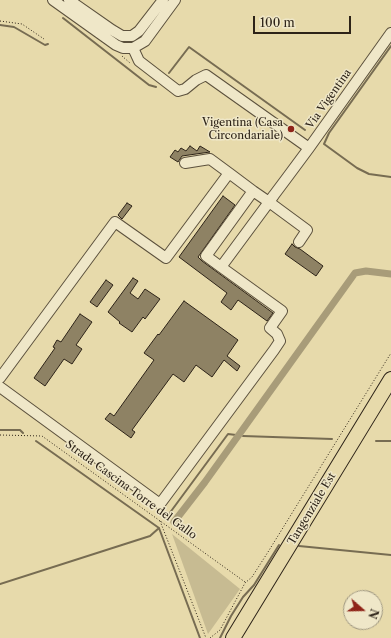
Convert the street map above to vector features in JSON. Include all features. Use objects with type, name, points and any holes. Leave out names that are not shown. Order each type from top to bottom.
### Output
[{"type":"highway","name":"Tangenziale Est","points":[[232,638],[391,379]]},
{"type":"street","points":[[53,0],[116,45],[123,48],[133,48],[145,41],[175,0]]},
{"type":"street","points":[[73,1],[122,36],[132,36],[140,31],[163,0]]},
{"type":"street","name":"Via Vigentina","points":[[221,267],[309,148],[391,33]]},
{"type":"street","points":[[133,48],[139,61],[178,91],[185,89],[196,80],[206,75],[309,148]]},
{"type":"street","points":[[185,163],[210,159],[307,230],[299,242]]},
{"type":"street","points":[[0,378],[115,222],[166,258],[229,173]]},
{"type":"street","points":[[0,387],[160,504],[280,341],[277,334],[270,328],[282,311],[206,256],[253,191]]},
{"type":"path","points":[[0,21],[22,24],[44,39]]},
{"type":"path","points":[[210,638],[220,630],[245,583],[252,577],[273,545],[391,353]]},
{"type":"path","name":"Strada Cascina Torre del Gallo","points":[[0,435],[42,436],[245,583]]},
{"type":"path","points":[[160,521],[206,638]]},
{"type":"shaded area","points":[[172,534],[240,589],[208,634]]},
{"type":"building","points":[[190,146],[197,151],[200,146],[210,152],[182,156],[178,162],[170,157],[175,150],[178,152],[181,148],[186,151]]},
{"type":"building","points":[[223,196],[235,205],[198,257],[273,313],[267,321],[238,300],[231,310],[221,302],[227,293],[179,257]]},
{"type":"building","points":[[127,203],[132,206],[122,219],[118,215]]},
{"type":"building","points":[[292,244],[323,266],[316,276],[285,254]]},
{"type":"building","points":[[133,278],[138,281],[130,293],[138,299],[145,289],[160,299],[145,319],[143,317],[132,332],[119,323],[120,322],[108,312]]},
{"type":"building","points":[[106,280],[113,285],[97,307],[90,302]]},
{"type":"building","points":[[184,301],[238,340],[227,356],[240,366],[237,371],[224,360],[212,377],[196,365],[184,382],[173,374],[132,430],[135,432],[131,438],[105,419],[110,413],[114,416],[154,360],[144,353]]},
{"type":"building","points":[[80,314],[92,322],[76,345],[82,349],[72,364],[64,359],[45,386],[34,378],[55,348],[53,347],[57,340],[61,342]]},
{"type":"waterway","points":[[63,18],[149,85],[156,87]]},
{"type":"waterway","points":[[0,25],[14,27],[45,45],[48,44]]},
{"type":"waterway","points":[[391,46],[329,133],[324,144],[357,168],[369,174],[391,177]]},
{"type":"waterway","points":[[169,73],[189,47],[305,130]]},
{"type":"waterway","points":[[174,522],[205,482],[355,273],[366,271],[391,274]]},
{"type":"waterway","points":[[0,430],[20,430],[23,433]]},
{"type":"waterway","points":[[166,518],[228,434],[236,435]]},
{"type":"waterway","points":[[243,436],[332,439]]},
{"type":"waterway","points":[[36,441],[159,528],[200,638]]},
{"type":"waterway","points":[[376,441],[391,441]]},
{"type":"waterway","points":[[0,584],[150,536],[159,528]]},
{"type":"waterway","points":[[220,638],[243,597],[254,585],[279,545]]},
{"type":"waterway","points":[[299,546],[391,555]]},
{"type":"place","name":"Vigentina (Casa Circondariale)","points":[[291,129]]}]
